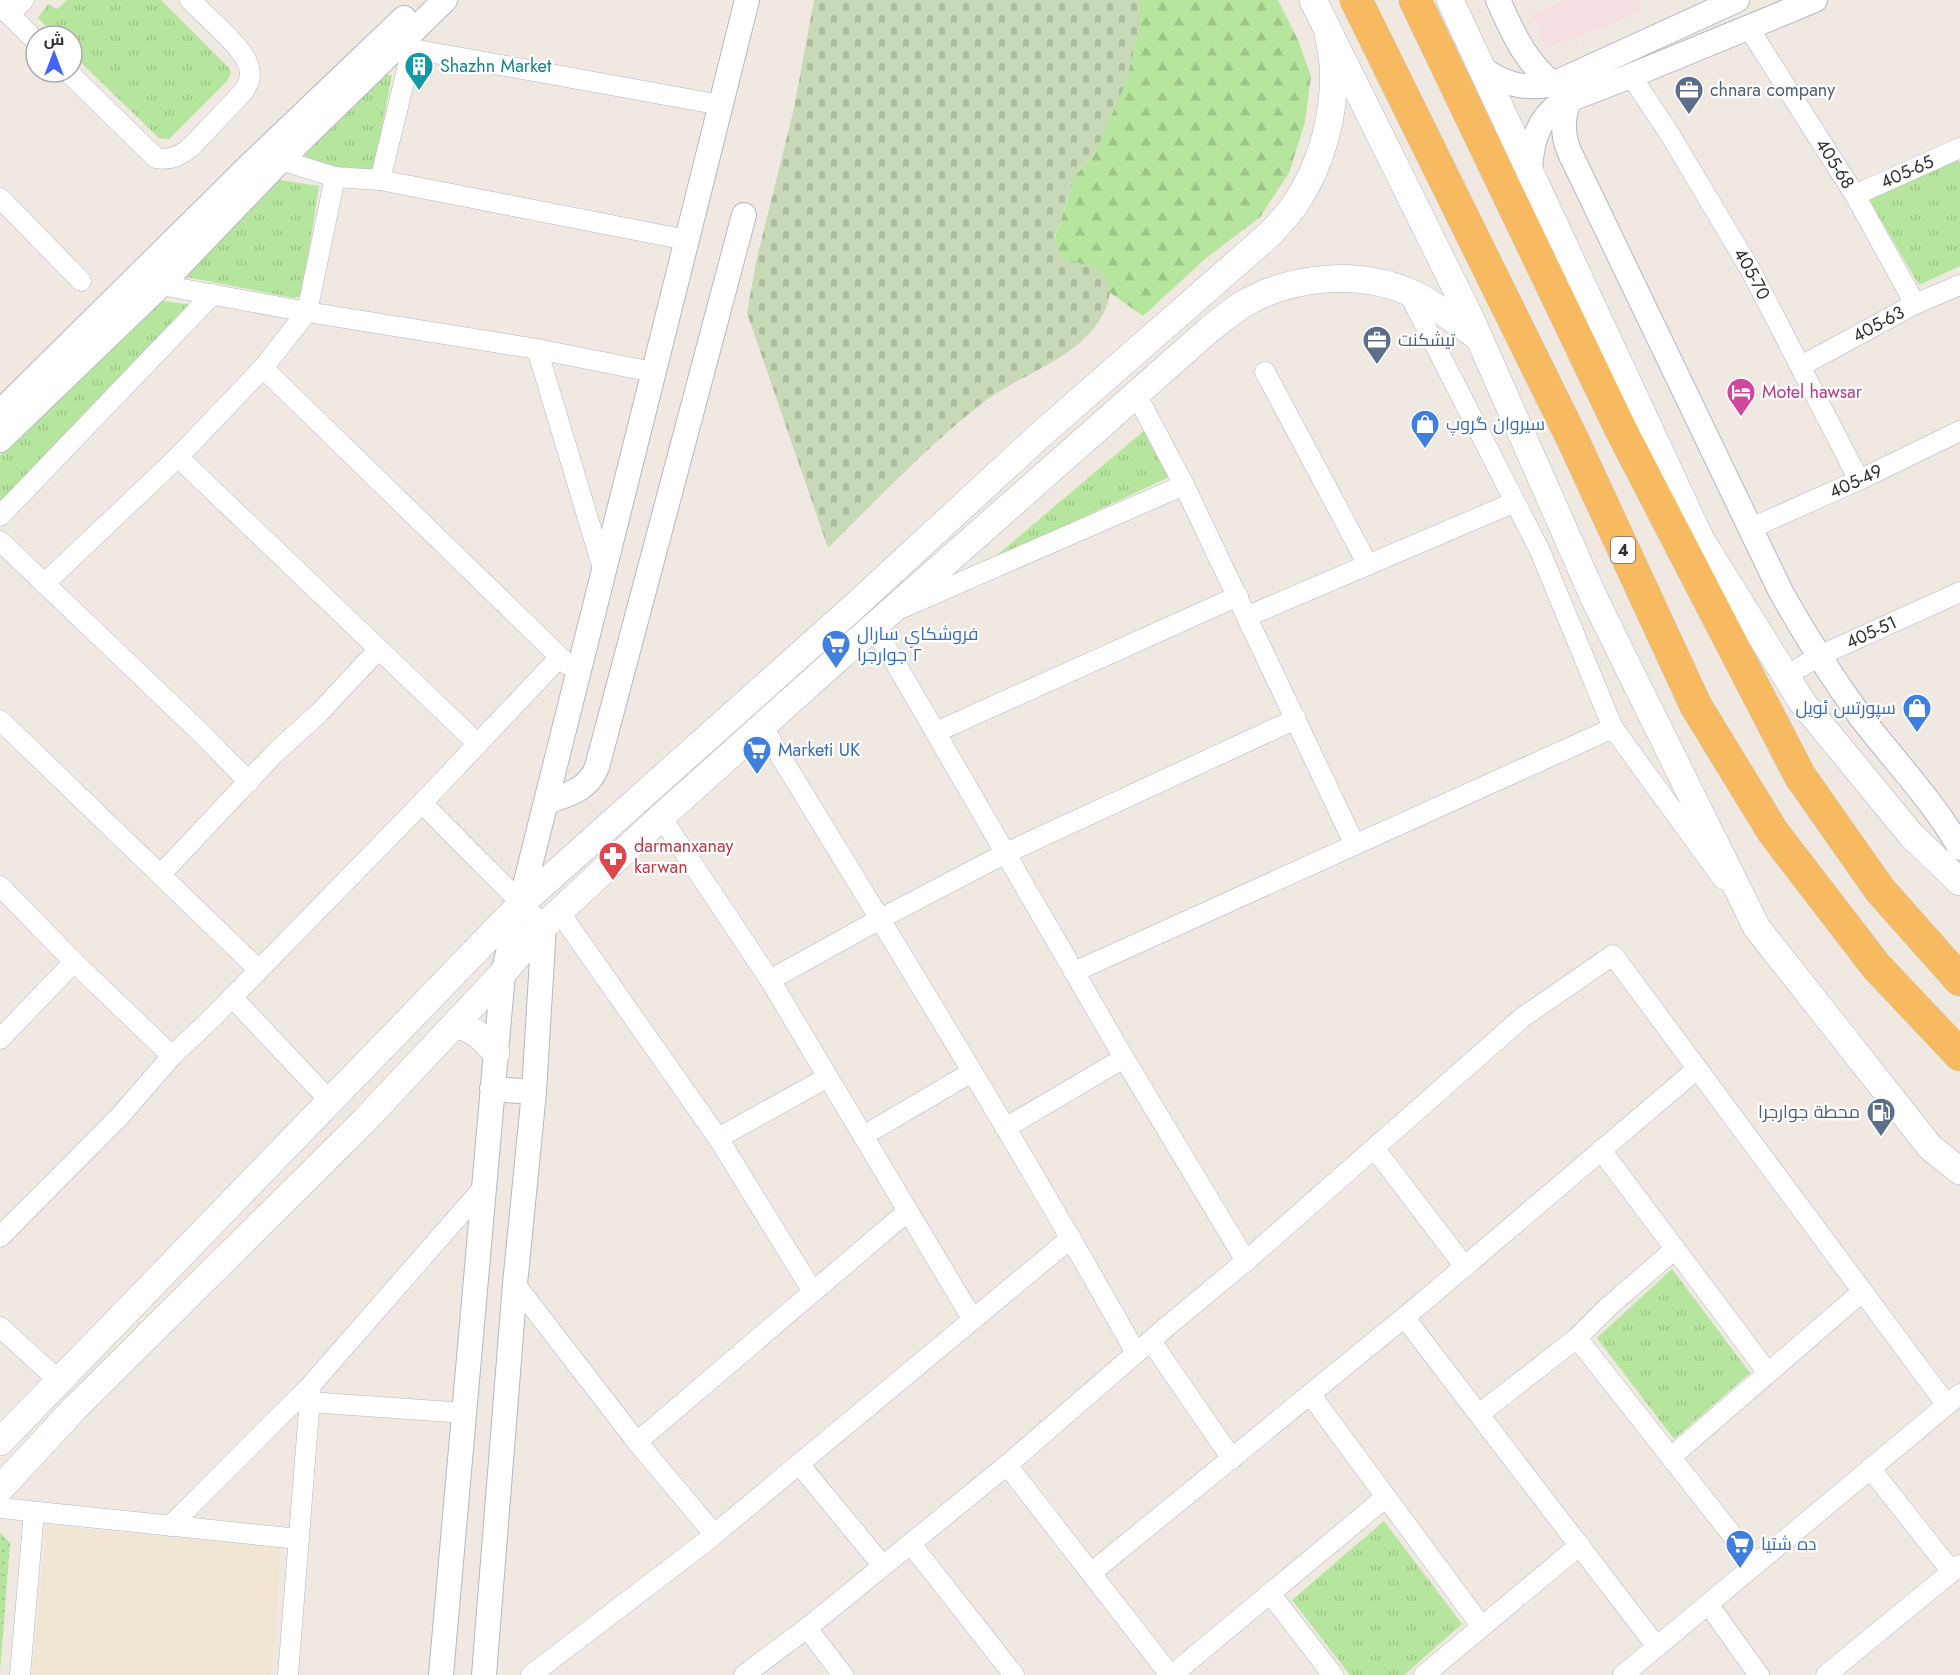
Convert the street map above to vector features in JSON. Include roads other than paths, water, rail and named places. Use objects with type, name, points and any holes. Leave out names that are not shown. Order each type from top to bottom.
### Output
[{"type":"highway","name":"4","points":[[1356,0],[1572,438],[1696,706],[1773,832],[1876,966],[1960,1055]]},
{"type":"highway","points":[[1415,0],[1621,430],[1800,776],[1880,890],[1960,980]]},
{"type":"highway","points":[[1701,540],[1705,593]]},
{"type":"main road","points":[[1313,0],[1478,337],[1602,616],[1757,927],[1930,1147],[1960,1172]]},
{"type":"main road","points":[[1450,0],[1701,540],[1802,702],[1912,836],[1960,882]]},
{"type":"main road","points":[[0,1442],[521,904],[850,611],[1038,438],[1270,234],[1294,205],[1312,173],[1326,138],[1332,101],[1333,64],[1327,27]]},
{"type":"main road","points":[[0,1489],[74,1408],[365,1120],[552,919],[762,726],[1211,328],[1244,303],[1273,290],[1328,279],[1357,279],[1387,285],[1425,300],[1478,337]]},
{"type":"main road","points":[[1038,438],[1042,479]]},
{"type":"main road","points":[[455,1025],[470,1028],[476,1032],[496,1053]]},
{"type":"street","points":[[24,0],[5,10],[24,29]]},
{"type":"street","points":[[80,84],[156,158],[164,160],[183,154],[250,82],[250,72],[245,57],[190,0]]},
{"type":"street","points":[[0,412],[254,161],[423,0]]},
{"type":"street","points":[[0,440],[161,285],[281,160],[406,47],[445,0]]},
{"type":"street","points":[[441,1675],[503,973],[747,0]]},
{"type":"street","points":[[1498,0],[1526,56],[1533,66],[1561,91],[1564,134],[1569,152],[1781,592],[1819,656],[1860,716],[1942,821],[1960,848]]},
{"type":"street","points":[[1530,172],[1532,147],[1539,124],[1552,108],[1561,91],[1737,0]]},
{"type":"street","points":[[1482,68],[1492,76],[1515,86],[1561,91],[1631,76],[1815,0]]},
{"type":"street","name":"405-68","points":[[1748,27],[1855,195],[1915,304]]},
{"type":"street","points":[[406,47],[721,105]]},
{"type":"street","points":[[380,180],[406,47]]},
{"type":"street","name":"405-70","points":[[1631,76],[1669,133],[1750,269],[1858,480]]},
{"type":"street","name":"405-65","points":[[1855,195],[1960,148]]},
{"type":"street","points":[[281,160],[335,177],[380,180],[687,240]]},
{"type":"street","points":[[44,584],[178,457],[263,368],[307,312],[335,177]]},
{"type":"street","points":[[0,198],[81,281]]},
{"type":"street","points":[[547,802],[577,791],[584,786],[590,781],[597,766],[744,215]]},
{"type":"street","points":[[161,285],[307,312],[537,349],[653,372]]},
{"type":"street","name":"405-63","points":[[1801,366],[1915,304],[1960,285]]},
{"type":"street","points":[[1408,292],[1540,551],[1613,728],[1757,927]]},
{"type":"street","points":[[0,516],[213,294]]},
{"type":"street","points":[[537,349],[604,572]]},
{"type":"street","points":[[263,368],[579,675]]},
{"type":"street","points":[[1265,372],[1368,565]]},
{"type":"street","points":[[1136,394],[1184,485],[1248,616],[1355,845]]},
{"type":"street","name":"405-49","points":[[1749,529],[1960,431]]},
{"type":"street","points":[[178,457],[478,744]]},
{"type":"street","points":[[1184,485],[880,621],[936,732],[1124,1058],[1246,1261]]},
{"type":"street","points":[[1248,616],[1515,502]]},
{"type":"street","points":[[0,541],[200,732],[249,782]]},
{"type":"street","name":"405-51","points":[[1786,676],[1819,656],[1959,594]]},
{"type":"street","points":[[936,732],[1238,596]]},
{"type":"street","points":[[1572,630],[1602,616]]},
{"type":"street","points":[[161,874],[275,753],[319,712],[379,649]]},
{"type":"street","points":[[0,1237],[119,1117],[172,1056],[232,998],[422,803],[560,657]]},
{"type":"street","points":[[770,980],[1006,853],[1296,719]]},
{"type":"street","points":[[0,720],[258,969]]},
{"type":"street","points":[[762,726],[1071,1238],[1144,1347],[1232,1459]]},
{"type":"street","points":[[1074,972],[1613,728]]},
{"type":"street","points":[[422,803],[521,904],[552,919],[718,1138],[813,1292]]},
{"type":"street","points":[[661,817],[770,980],[973,1320]]},
{"type":"street","points":[[0,885],[74,962],[172,1056]]},
{"type":"street","points":[[484,1675],[515,1284],[552,919]]},
{"type":"street","points":[[744,1675],[807,1628],[1007,1465],[1375,1149],[1403,1120],[1523,1017],[1613,955],[1862,1292],[1953,1399],[1623,1675]]},
{"type":"street","points":[[0,1039],[74,962]]},
{"type":"street","points":[[232,998],[331,1102]]},
{"type":"street","points":[[1005,1128],[1124,1058]]},
{"type":"street","points":[[1091,1573],[1405,1317],[1697,1069]]},
{"type":"street","points":[[863,1136],[972,1072]]},
{"type":"street","points":[[718,1138],[828,1077]]},
{"type":"street","points":[[492,1089],[534,1092]]},
{"type":"street","points":[[1375,1149],[1465,1267]]},
{"type":"street","points":[[1601,1150],[1768,1373]]},
{"type":"street","points":[[170,1526],[310,1393],[484,1187]]},
{"type":"street","points":[[637,1442],[908,1211]]},
{"type":"street","points":[[531,1675],[714,1534],[1071,1238]]},
{"type":"street","points":[[1479,1414],[1577,1338],[1608,1306],[1675,1249]]},
{"type":"street","points":[[515,1284],[637,1442],[714,1534]]},
{"type":"street","points":[[1671,1457],[1862,1292]]},
{"type":"street","points":[[1405,1317],[1657,1647]]},
{"type":"street","points":[[0,1327],[58,1380]]},
{"type":"street","points":[[1577,1338],[1755,1564]]},
{"type":"street","points":[[310,1393],[465,1413]]},
{"type":"street","points":[[288,1675],[310,1393]]},
{"type":"street","points":[[1310,1395],[1482,1627]]},
{"type":"street","points":[[799,1464],[883,1566]]},
{"type":"street","points":[[1007,1465],[1171,1675],[1386,1497]]},
{"type":"street","points":[[1826,1675],[1956,1568],[1870,1468]]},
{"type":"street","points":[[0,1508],[299,1539]]},
{"type":"street","points":[[20,1675],[34,1512]]},
{"type":"street","points":[[911,1544],[1014,1675]]},
{"type":"street","points":[[1424,1675],[1580,1545]]},
{"type":"street","points":[[1270,1593],[1333,1675]]},
{"type":"street","points":[[1708,1604],[1759,1675]]},
{"type":"street","points":[[807,1628],[843,1675]]},
{"type":"place","name":"Shazhn Market","points":[[419,92]]},
{"type":"place","name":"chnara company","points":[[1689,116]]},
{"type":"place","name":"تيشكنت","points":[[1377,366]]},
{"type":"place","name":"Motel hawsar","points":[[1741,418]]},
{"type":"place","name":"سیروان گروپ","points":[[1425,450]]},
{"type":"place","name":"فروشكاي سارال ٢ جوارجرا","points":[[836,670]]},
{"type":"place","name":"سپورتس ئويل","points":[[1917,734]]},
{"type":"place","name":"Marketi UK","points":[[757,776]]},
{"type":"place","name":"darmanxanay karwan","points":[[613,882]]},
{"type":"place","name":"محطة جوارجرا","points":[[1881,1138]]},
{"type":"place","name":"ده شتيا","points":[[1740,1570]]}]
